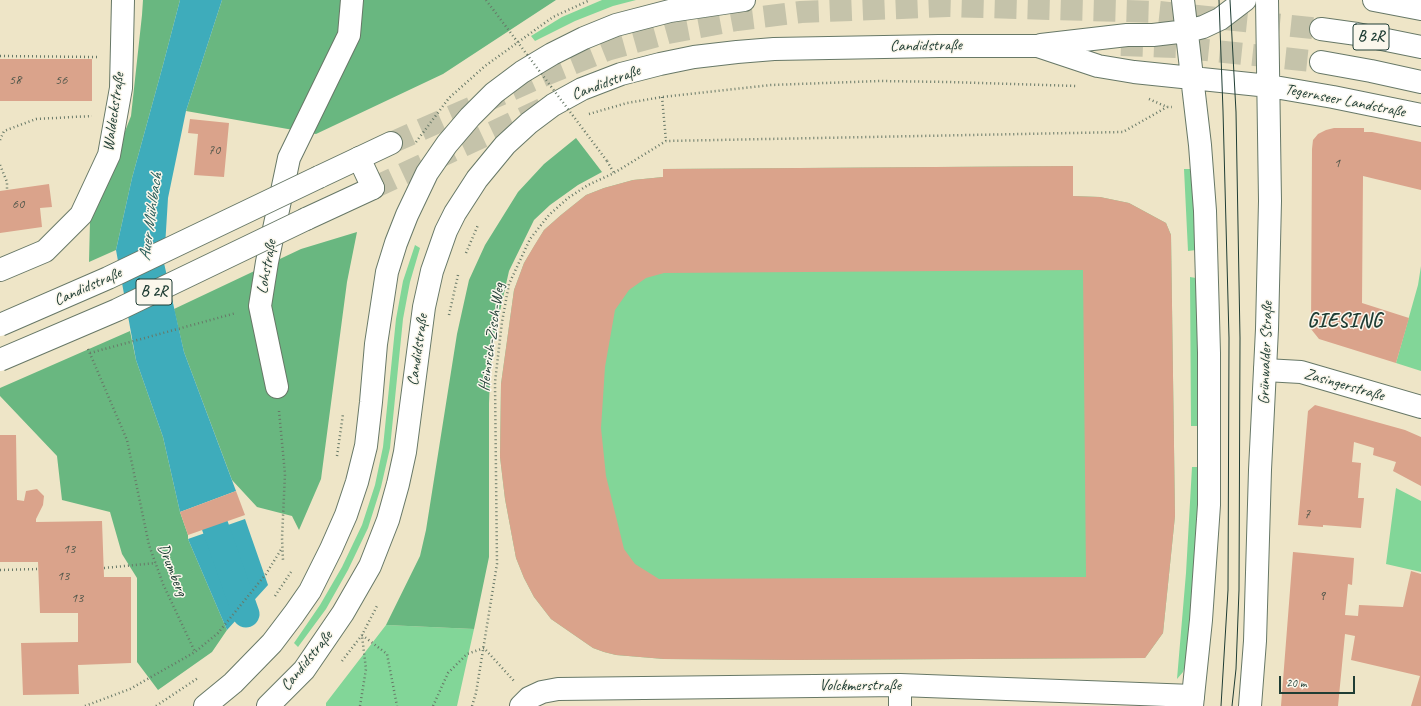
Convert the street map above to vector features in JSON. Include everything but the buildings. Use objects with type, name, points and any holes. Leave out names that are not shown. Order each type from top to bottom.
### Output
[{"type":"main road","name":"Waldeckstraße","points":[[0,270],[45,251],[81,215],[109,155],[121,88],[123,0]]},
{"type":"main road","name":"Lohstraße","points":[[277,387],[260,306],[267,262],[289,158],[349,35],[352,0]]},
{"type":"main road","points":[[205,706],[233,683],[272,643],[294,614],[313,584],[346,515],[357,482],[366,446],[376,344],[388,272],[396,243],[407,215],[427,173],[447,144],[470,117],[494,93],[522,72],[552,54],[584,38],[616,25],[670,11],[744,0]]},
{"type":"main road","points":[[1184,0],[1200,145],[1205,212],[1209,353],[1209,505],[1201,620],[1192,701]]},
{"type":"main road","points":[[1038,46],[1127,35],[1153,35],[1187,31],[1203,26],[1220,18],[1245,0]]},
{"type":"main road","name":"Grünwalder Straße","points":[[1250,706],[1255,641],[1270,201],[1267,0]]},
{"type":"main road","points":[[1374,0],[1421,9]]},
{"type":"main road","name":"B 2R","points":[[1321,29],[1357,34],[1421,47]]},
{"type":"main road","name":"Candidstraße","points":[[268,706],[304,670],[343,613],[370,566],[388,520],[398,484],[406,446],[424,307],[432,271],[443,238],[456,213],[477,179],[505,145],[553,105],[582,89],[621,74],[694,57],[774,49],[1038,46],[1098,66],[1134,72],[1269,86]]},
{"type":"main road","name":"Tegernseer Landstraße","points":[[1321,62],[1371,70],[1421,82]]},
{"type":"main road","name":"Tegernseer Landstraße","points":[[1269,86],[1421,116]]},
{"type":"main road","name":"Candidstraße","points":[[0,325],[108,278],[391,143]]},
{"type":"main road","name":"Candidstraße","points":[[0,360],[117,310],[306,218],[373,188],[359,158]]},
{"type":"main road","name":"Zasingerstraße","points":[[1265,370],[1301,372],[1421,407]]},
{"type":"main road","name":"Volckmerstraße","points":[[525,702],[542,692],[558,689],[1192,701]]},
{"type":"path","points":[[486,0],[614,173]]},
{"type":"path","points":[[0,56],[98,57]]},
{"type":"path","points":[[584,117],[627,103],[662,97],[771,85],[880,81],[1084,87]]},
{"type":"path","points":[[662,97],[666,141],[1123,132],[1167,107],[1146,98]]},
{"type":"path","points":[[0,140],[4,131],[36,119],[97,116]]},
{"type":"path","points":[[570,125],[577,121]]},
{"type":"path","points":[[0,128],[4,131]]},
{"type":"path","name":"Heinrich-Zisch-Weg","points":[[472,706],[476,693],[484,648],[497,564],[495,382],[502,322],[509,284],[530,239],[549,215],[568,198],[588,185],[614,173],[666,141]]},
{"type":"path","points":[[0,165],[7,182],[7,190]]},
{"type":"path","points":[[463,259],[478,224]]},
{"type":"path","points":[[449,318],[458,274]]},
{"type":"path","name":"Drumberg","points":[[195,652],[163,584],[149,545],[127,440],[90,353],[260,306]]},
{"type":"path","points":[[277,387],[285,474],[282,548],[283,560]]},
{"type":"path","points":[[85,706],[130,689],[195,652],[218,632],[266,574],[282,548]]},
{"type":"path","points":[[104,568],[156,563]]},
{"type":"path","points":[[0,570],[38,569]]},
{"type":"path","points":[[338,665],[362,636],[380,601]]},
{"type":"path","points":[[360,706],[366,669],[362,636]]},
{"type":"path","points":[[362,636],[387,654],[397,706]]},
{"type":"path","points":[[433,706],[448,673],[467,654],[484,648],[525,702]]},
{"type":"green space","points":[[143,0],[180,0],[132,178],[116,250],[89,262],[90,221],[131,116]]},
{"type":"green space","points":[[222,0],[556,0],[443,74],[316,134],[186,111]]},
{"type":"green space","points":[[602,0],[636,0],[613,6],[575,21],[535,41],[531,36],[562,17]]},
{"type":"green space","points":[[576,138],[602,172],[578,185],[550,205],[534,220],[509,271],[500,311],[491,356],[489,403],[489,557],[474,629],[386,625],[420,556],[426,530],[457,334],[469,280],[485,245],[518,192],[544,164]]},
{"type":"green space","points":[[1073,166],[1073,196],[1100,197],[1129,203],[1166,223],[1171,235],[1175,516],[1163,633],[1145,658],[793,660],[664,659],[616,655],[604,652],[593,648],[551,619],[534,597],[516,558],[505,499],[500,457],[501,384],[514,290],[524,263],[544,230],[561,215],[586,195],[633,180],[663,177],[663,169]]},
{"type":"green space","points":[[1184,169],[1192,169],[1196,250],[1188,251]]},
{"type":"green space","points":[[357,232],[347,282],[321,479],[299,530],[292,516],[257,507],[232,480],[184,352],[174,309],[301,249]]},
{"type":"green space","points":[[415,245],[420,248],[410,282],[403,319],[390,448],[381,487],[368,528],[348,570],[326,609],[298,647],[294,643],[320,605],[342,567],[362,525],[375,485],[383,447],[396,319],[403,281]]},
{"type":"green space","points":[[1421,266],[1421,371],[1396,363],[1418,285]]},
{"type":"green space","points":[[1190,277],[1196,278],[1199,426],[1191,426]]},
{"type":"green space","points":[[130,331],[136,360],[163,437],[180,512],[188,539],[227,630],[212,652],[158,690],[137,662],[137,578],[122,554],[110,512],[62,500],[57,456],[0,396],[0,388]]},
{"type":"green space","points":[[1192,467],[1198,467],[1197,549],[1188,657],[1183,672],[1177,679],[1186,573]]},
{"type":"green space","points":[[1396,488],[1421,501],[1421,572],[1386,564]]},
{"type":"green space","points":[[386,625],[474,629],[457,706],[326,706],[326,703]]},
{"type":"water","points":[[180,0],[222,0],[186,111],[168,198],[164,263],[184,352],[236,491],[180,512],[163,437],[136,360],[116,250],[132,178]]},
{"type":"water","points":[[245,519],[268,585],[227,630],[188,539]]},
{"type":"waterway","name":"Auer Mühlbach","points":[[215,526],[246,614]]},
{"type":"tunnel","points":[[391,143],[545,75],[607,50],[668,33],[737,20],[801,12],[948,6],[1159,12],[1321,29]]},
{"type":"tunnel","points":[[1121,45],[1177,47],[1321,62]]},
{"type":"tunnel","points":[[373,188],[542,109]]},
{"type":"tram line","points":[[1219,0],[1229,338],[1228,590],[1221,706]]},
{"type":"tram line","points":[[1230,0],[1236,112],[1240,338],[1239,590],[1236,669],[1232,706]]},
{"type":"district","name":"GIESING","points":[[1345,322]]}]
